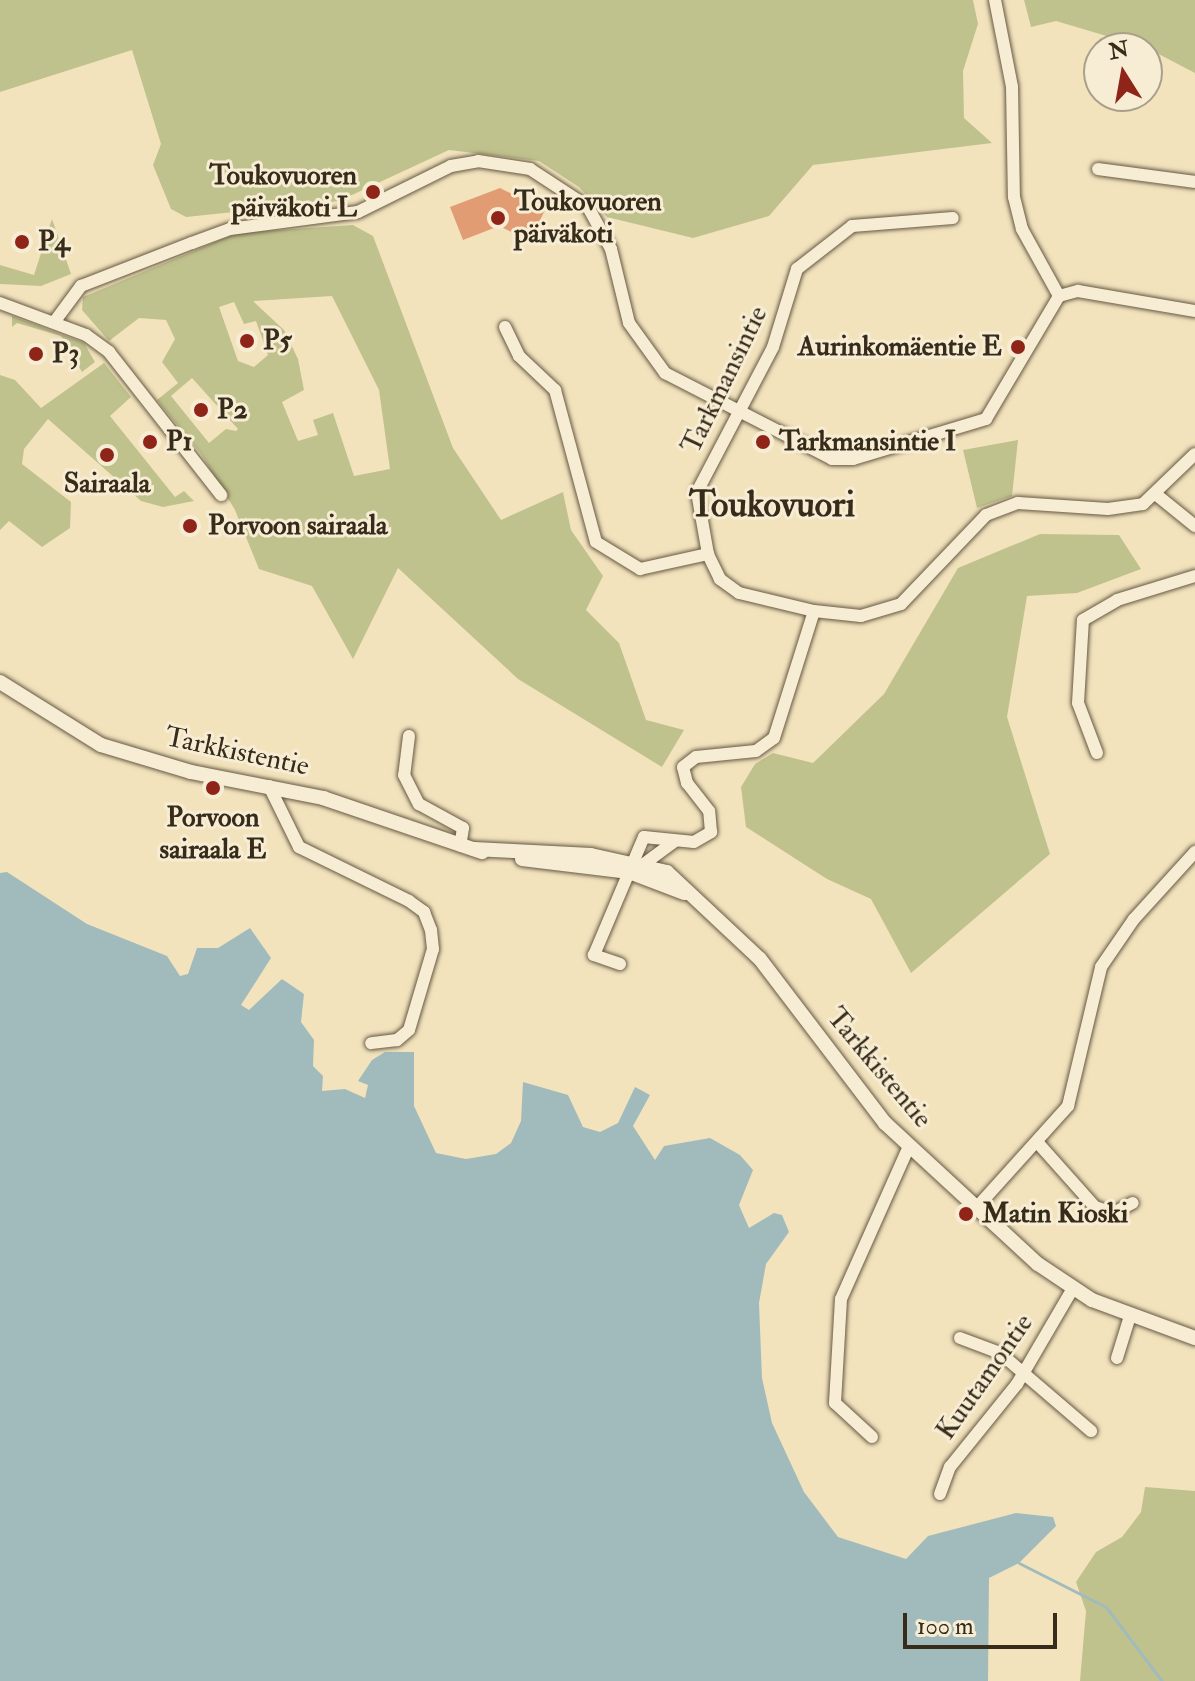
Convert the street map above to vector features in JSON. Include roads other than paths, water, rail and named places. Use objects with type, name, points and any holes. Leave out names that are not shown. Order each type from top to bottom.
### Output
[{"type":"street","points":[[995,0],[1012,87],[1014,197],[1022,229],[1059,296]]},
{"type":"street","points":[[55,321],[81,286],[230,229],[358,212],[451,166],[505,163],[530,169],[588,207],[611,249],[629,323],[648,354],[665,373],[738,414],[832,459],[853,459],[970,427],[996,407],[1059,296],[1078,291],[1195,311]]},
{"type":"street","points":[[1098,169],[1195,182]]},
{"type":"street","name":"Tarkmansintie","points":[[953,218],[852,226],[797,269],[773,347],[697,492],[708,554],[720,579],[739,593],[814,611],[861,616],[901,604],[971,529],[1007,506],[1127,509],[1158,496]]},
{"type":"street","points":[[0,303],[55,321],[109,352],[221,495]]},
{"type":"street","points":[[505,327],[519,356],[555,390],[596,542],[640,569],[708,554]]},
{"type":"street","points":[[1195,454],[1158,496],[1195,526]]},
{"type":"street","points":[[1097,753],[1078,703],[1083,620],[1117,600],[1195,576]]},
{"type":"street","points":[[620,964],[594,955],[598,935],[644,837],[675,841],[703,839],[712,828],[709,811],[682,774],[688,760],[756,751],[780,730],[814,611]]},
{"type":"street","name":"Tarkkistentie","points":[[0,682],[101,745],[269,786],[467,847],[629,866],[647,865],[687,886],[760,959],[861,1096],[909,1146],[1072,1290],[1130,1316],[1195,1338]]},
{"type":"street","points":[[409,736],[407,783],[419,804],[463,828],[467,847]]},
{"type":"street","points":[[269,786],[299,847],[409,901],[424,912],[431,930],[433,949],[409,1030],[397,1040],[371,1043]]},
{"type":"street","points":[[647,865],[675,841]]},
{"type":"street","points":[[978,1206],[1038,1143],[1068,1106],[1092,993],[1107,955],[1195,852]]},
{"type":"street","name":"Tarkkistentie","points":[[629,866],[704,904]]},
{"type":"street","points":[[1038,1143],[1095,1207],[1113,1213],[1133,1203]]},
{"type":"street","points":[[872,1437],[835,1403],[841,1299],[909,1146]]},
{"type":"street","name":"Kuutamontie","points":[[940,1494],[950,1467],[1024,1370],[1072,1290]]},
{"type":"street","points":[[1117,1358],[1130,1316]]},
{"type":"street","points":[[960,1338],[1024,1370],[1091,1431]]},
{"type":"water","points":[[7,872],[87,924],[167,956],[180,976],[188,974],[197,948],[218,948],[250,928],[271,958],[241,1005],[249,1010],[282,979],[304,994],[301,1022],[314,1040],[313,1066],[323,1076],[322,1091],[345,1089],[365,1098],[368,1085],[358,1081],[372,1060],[385,1052],[414,1052],[414,1106],[436,1153],[466,1159],[496,1154],[511,1143],[521,1121],[523,1082],[568,1095],[583,1127],[600,1132],[618,1123],[635,1087],[650,1095],[633,1126],[655,1160],[664,1146],[710,1138],[740,1155],[753,1170],[739,1205],[749,1228],[774,1213],[782,1215],[789,1232],[766,1264],[759,1303],[762,1378],[772,1423],[804,1492],[838,1537],[906,1559],[928,1536],[1016,1513],[1053,1517],[1056,1526],[1019,1563],[989,1578],[988,1681],[0,1681],[0,873]]},
{"type":"waterway","points":[[1019,1563],[1106,1607],[1162,1681]]},
{"type":"place","name":"Toukovuoren päiväkoti L","points":[[373,192]]},
{"type":"place","name":"Toukovuoren päiväkoti","points":[[498,218]]},
{"type":"place","name":"P4","points":[[22,242]]},
{"type":"place","name":"P5","points":[[247,341]]},
{"type":"place","name":"Aurinkomäentie E","points":[[1018,347]]},
{"type":"place","name":"P3","points":[[36,354]]},
{"type":"place","name":"P2","points":[[201,410]]},
{"type":"place","name":"P1","points":[[150,442]]},
{"type":"place","name":"Tarkmansintie I","points":[[763,442]]},
{"type":"place","name":"Sairaala","points":[[107,455]]},
{"type":"place","name":"Porvoon sairaala","points":[[190,526]]},
{"type":"place","name":"Porvoon sairaala E","points":[[213,788]]},
{"type":"place","name":"Matin Kioski","points":[[966,1214]]},
{"type":"district","name":"Toukovuori","points":[[772,505]]}]
